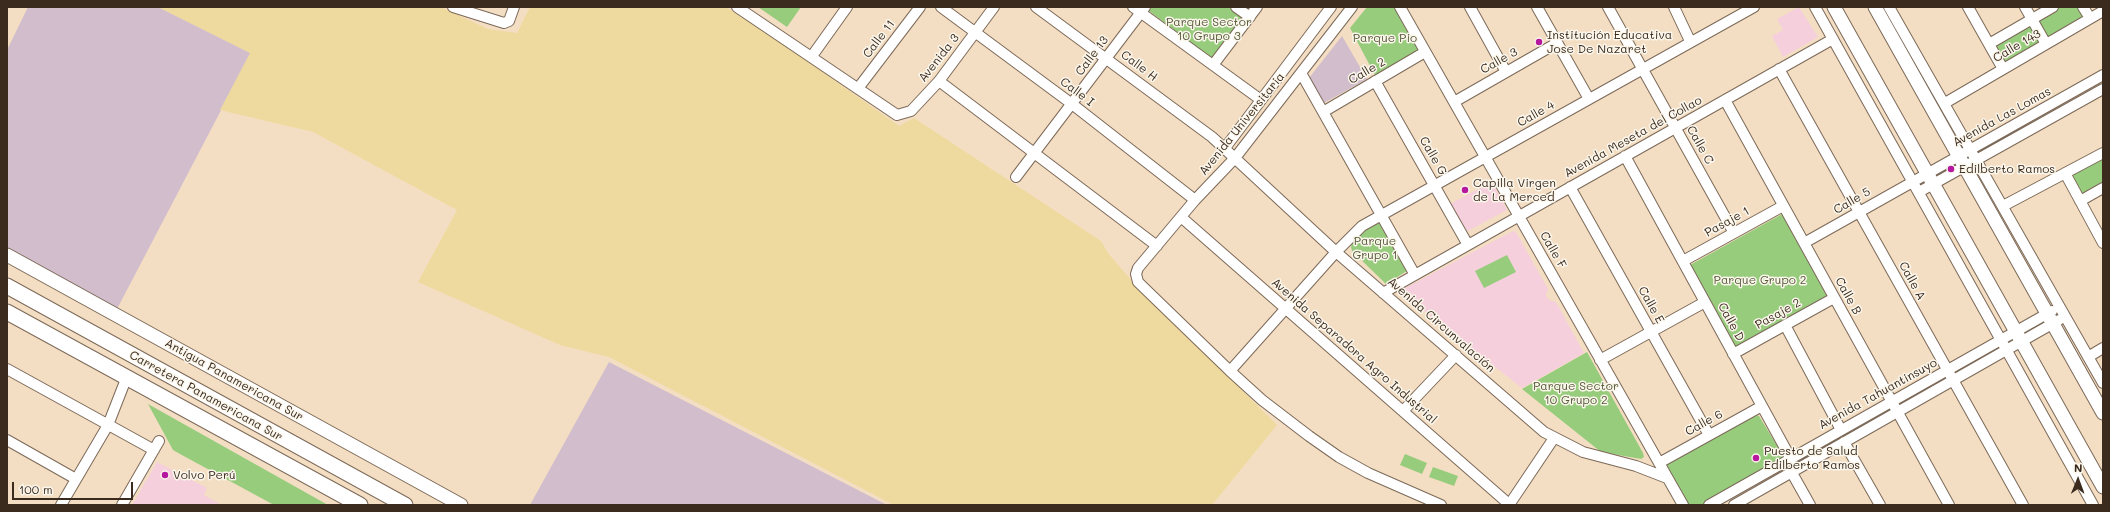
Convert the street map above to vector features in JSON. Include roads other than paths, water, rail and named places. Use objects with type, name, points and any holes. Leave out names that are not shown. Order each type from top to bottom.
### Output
[{"type":"highway","name":"Carretera Panamericana Sur","points":[[7,286],[405,505]]},
{"type":"highway","name":"Carretera Panamericana Sur","points":[[7,312],[126,379],[360,505]]},
{"type":"main road","points":[[1834,7],[2103,488]]},
{"type":"main road","points":[[1875,7],[2103,414]]},
{"type":"main road","name":"Antigua Panamericana Sur","points":[[7,255],[461,505]]},
{"type":"street","points":[[453,7],[504,23],[509,21],[514,7]]},
{"type":"street","points":[[737,7],[859,87]]},
{"type":"street","name":"Calle 11","points":[[859,87],[920,7]]},
{"type":"street","name":"Calle I","points":[[941,7],[1072,104],[1195,200]]},
{"type":"street","name":"Avenida 3","points":[[859,87],[897,114],[903,114],[911,111],[939,81],[994,7]]},
{"type":"street","name":"Calle H","points":[[1036,7],[1224,148]]},
{"type":"street","points":[[1236,7],[1250,17]]},
{"type":"street","points":[[1213,65],[1257,7]]},
{"type":"street","name":"Avenida Universitaria","points":[[1224,148],[1331,7]]},
{"type":"street","name":"Avenida Universitaria","points":[[1230,371],[1138,282],[1136,274],[1138,268],[1195,200],[1235,158],[1352,7]]},
{"type":"street","name":"Calle F","points":[[1400,7],[1683,505]]},
{"type":"street","points":[[1470,7],[1506,72]]},
{"type":"street","points":[[1537,7],[1588,99]]},
{"type":"street","name":"Calle C","points":[[1608,7],[1734,233]]},
{"type":"street","points":[[1674,7],[1690,41]]},
{"type":"street","name":"Calle 4","points":[[1230,371],[1351,235],[1380,214],[1643,69],[1690,41],[1754,7]]},
{"type":"street","points":[[1815,7],[2093,505]]},
{"type":"street","points":[[1889,7],[2103,383]]},
{"type":"street","points":[[1968,7],[2004,69]]},
{"type":"street","points":[[2025,7],[2046,44]]},
{"type":"street","points":[[1989,44],[2053,7]]},
{"type":"street","points":[[2083,7],[2090,18]]},
{"type":"street","points":[[812,56],[843,8]]},
{"type":"street","points":[[1140,9],[1261,100]]},
{"type":"street","name":"Calle 13","points":[[1016,177],[1106,58],[1140,9]]},
{"type":"street","name":"Calle 143","points":[[1945,103],[2103,11]]},
{"type":"street","name":"Avenida Meseta del Collao","points":[[1383,293],[1833,39]]},
{"type":"street","name":"Calle 3","points":[[1454,102],[1557,44]]},
{"type":"street","name":"Calle 2","points":[[1323,112],[1425,52]]},
{"type":"street","name":"Calle A","points":[[1779,69],[2023,505]]},
{"type":"street","points":[[1301,73],[1415,275]]},
{"type":"street","name":"Avenida Las Lomas","points":[[1918,192],[1930,179],[1961,161],[1970,149],[2103,75]]},
{"type":"street","points":[[939,81],[1035,152],[1157,246]]},
{"type":"street","name":"Calle G","points":[[1375,81],[1468,245]]},
{"type":"street","name":"Avenida Las Lomas","points":[[1961,161],[1976,160],[2103,89]]},
{"type":"street","name":"Calle B","points":[[1724,100],[1949,505]]},
{"type":"street","name":"Avenida Circunvalación","points":[[1224,148],[1336,252],[1544,432],[1583,452],[1636,466],[1668,478]]},
{"type":"street","points":[[2003,206],[2103,153]]},
{"type":"street","name":"Calle D","points":[[1625,156],[1791,459]]},
{"type":"street","points":[[2065,173],[2103,243]]},
{"type":"street","name":"Avenida Las Lomas","points":[[1913,181],[1930,179]]},
{"type":"street","name":"Calle 5","points":[[1804,243],[1913,181]]},
{"type":"street","name":"Calle E","points":[[1570,187],[1709,435]]},
{"type":"street","points":[[2080,201],[2103,188]]},
{"type":"street","name":"Pasaje 1","points":[[1683,261],[1783,206]]},
{"type":"street","name":"Avenida Separadora Agro Industrial","points":[[1181,217],[1509,505]]},
{"type":"street","name":"Pasaje 2","points":[[1733,354],[1834,298]]},
{"type":"street","points":[[1600,360],[1705,302]]},
{"type":"street","name":"Avenida Tahuantinsuyo","points":[[2050,319],[2060,306]]},
{"type":"street","name":"Avenida Tahuantinsuyo","points":[[1709,505],[2001,339],[2018,336],[2050,319],[2065,316]]},
{"type":"street","points":[[1785,325],[1842,430]]},
{"type":"street","name":"Avenida Tahuantinsuyo","points":[[1739,504],[2006,349],[2018,336]]},
{"type":"street","points":[[2088,357],[2103,348]]},
{"type":"street","points":[[1403,411],[1456,355]]},
{"type":"street","points":[[7,369],[154,450]]},
{"type":"street","points":[[1230,371],[1262,400],[1339,457],[1368,473],[1441,505]]},
{"type":"street","points":[[61,505],[108,425],[126,379]]},
{"type":"street","name":"Calle 6","points":[[1659,463],[1762,406]]},
{"type":"street","points":[[1509,505],[1554,438]]},
{"type":"street","points":[[7,440],[76,479]]},
{"type":"street","points":[[122,505],[159,441]]},
{"type":"street","points":[[1844,442],[1880,505]]},
{"type":"street","points":[[1792,473],[1810,505]]},
{"type":"place","name":"Institución Educativa Jose De Nazaret","points":[[1539,42]]},
{"type":"place","name":"Edilberto Ramos","points":[[1951,169]]},
{"type":"place","name":"Capilla Virgen de La Merced","points":[[1465,190]]},
{"type":"place","name":"Puesto de Salud Edilberto Ramos","points":[[1756,458]]},
{"type":"place","name":"Volvo Perú","points":[[165,475]]},
{"type":"park label","name":"Parque Sector 10 Grupo 3","points":[[1209,29]]},
{"type":"park label","name":"Parque Pio","points":[[1385,38]]},
{"type":"park label","name":"Parque Grupo 1","points":[[1375,248]]},
{"type":"park label","name":"Parque Grupo 2","points":[[1760,280]]},
{"type":"park label","name":"Parque Sector 10 Grupo 2","points":[[1576,393]]}]
